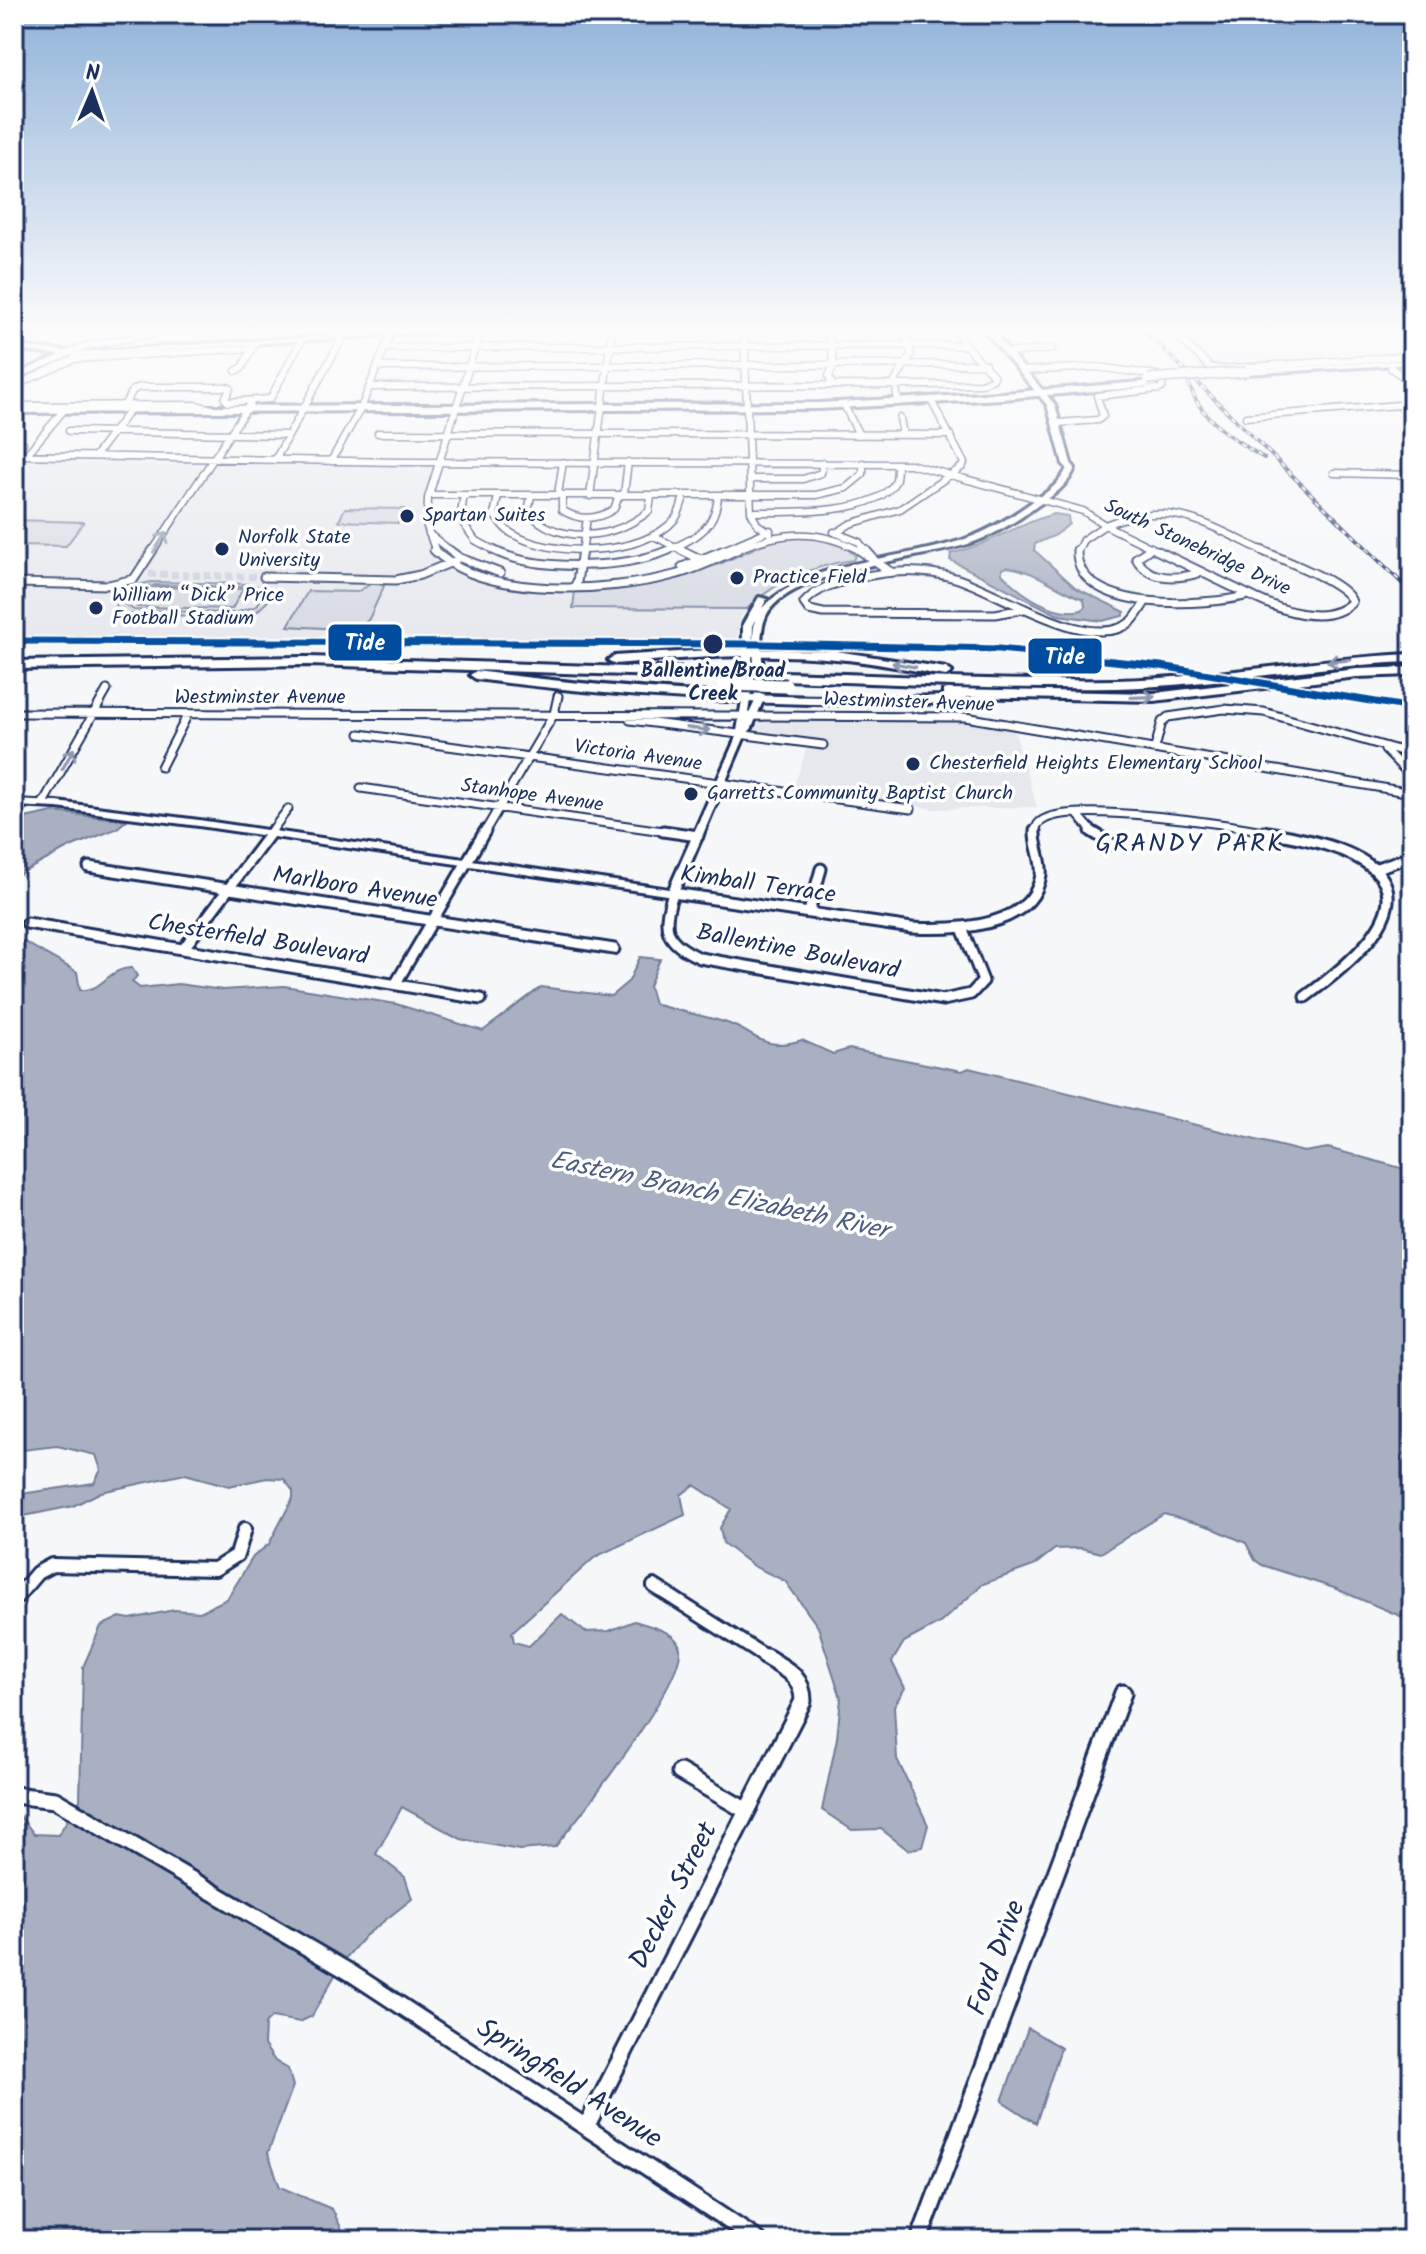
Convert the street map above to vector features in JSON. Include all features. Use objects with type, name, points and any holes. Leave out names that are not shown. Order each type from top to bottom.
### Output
[{"type":"highway","points":[[14,675],[476,670],[754,654],[833,655],[1095,691]]},
{"type":"highway","points":[[476,670],[672,697],[860,704],[1095,691],[1355,660],[1412,658]]},
{"type":"highway","points":[[14,665],[220,661],[1178,695],[1315,678],[1412,671]]},
{"type":"main road","name":"Ballentine Boulevard","points":[[753,700],[754,654],[759,621],[775,599],[813,578],[974,533],[1002,519],[1067,478],[1071,470],[1061,436]]},
{"type":"street","points":[[26,455],[42,436]]},
{"type":"street","points":[[95,456],[110,436]]},
{"type":"street","points":[[14,583],[126,583],[139,574],[231,436]]},
{"type":"street","points":[[275,460],[288,436]]},
{"type":"street","points":[[331,461],[345,436]]},
{"type":"street","points":[[449,436],[425,520],[436,552],[450,562],[510,582],[575,585],[640,583],[710,563],[774,536],[806,533],[834,535],[850,524],[900,509],[953,474],[964,463],[951,436]]},
{"type":"street","points":[[590,496],[600,436]]},
{"type":"street","points":[[750,436],[751,512],[754,521],[774,536]]},
{"type":"street","points":[[14,454],[23,443]]},
{"type":"street","name":"South Stonebridge Drive","points":[[14,454],[331,461],[922,465],[1083,511],[1105,525],[1284,609],[1321,614],[1341,611],[1352,602],[1343,588],[1191,517],[1147,512],[1105,525]]},
{"type":"street","points":[[563,462],[558,494],[561,496],[562,510],[587,518],[612,512],[624,494],[628,462]]},
{"type":"street","points":[[751,479],[809,478],[823,470],[823,463]]},
{"type":"street","points":[[430,495],[808,496],[835,492],[858,480],[864,470],[863,463]]},
{"type":"street","points":[[751,512],[824,511],[864,502],[895,482],[899,474],[897,464]]},
{"type":"street","points":[[1334,473],[1412,475]]},
{"type":"street","points":[[464,495],[459,511],[461,522],[468,532],[488,547],[530,561],[580,566],[629,561],[677,548],[710,525],[716,515],[718,496]]},
{"type":"street","points":[[498,496],[494,511],[496,519],[515,536],[542,545],[582,549],[615,547],[654,536],[678,519],[684,496]]},
{"type":"street","points":[[531,496],[528,512],[537,523],[558,531],[584,533],[616,530],[637,522],[649,511],[651,496]]},
{"type":"street","points":[[575,585],[587,518]]},
{"type":"street","points":[[1105,525],[1081,540],[1076,551],[1080,567],[1104,586],[1146,601],[1198,606],[1250,595]]},
{"type":"street","points":[[429,534],[460,558],[508,575],[575,585],[649,575],[701,559],[766,531],[804,527],[864,546],[891,572]]},
{"type":"street","points":[[488,547],[515,536]]},
{"type":"street","points":[[654,536],[710,563]]},
{"type":"street","points":[[1151,547],[1136,558],[1138,564],[1148,571],[1178,577],[1202,572]]},
{"type":"street","points":[[264,577],[396,580],[420,575],[460,558]]},
{"type":"street","points":[[1024,609],[995,614],[823,613],[806,607],[807,598],[826,588],[855,578],[891,572],[952,577],[984,588],[1064,625],[1105,629],[1135,621],[1146,601]]},
{"type":"street","points":[[139,574],[149,574]]},
{"type":"street","points":[[43,803],[107,690]]},
{"type":"street","points":[[396,983],[554,714],[558,696]]},
{"type":"street","name":"Ballentine Boulevard","points":[[753,700],[664,917],[665,929],[673,944],[700,958],[943,1000],[971,995],[979,990],[983,981],[962,928]]},
{"type":"street","points":[[1155,748],[1165,719],[1232,709],[1252,710],[1383,749],[1412,754]]},
{"type":"street","name":"Westminster Avenue","points":[[14,713],[979,718],[1412,793]]},
{"type":"street","points":[[161,767],[188,714]]},
{"type":"street","points":[[600,715],[823,745]]},
{"type":"street","name":"Victoria Avenue","points":[[360,734],[911,809]]},
{"type":"street","points":[[1383,749],[1412,777]]},
{"type":"street","name":"Stanhope Avenue","points":[[361,788],[698,836]]},
{"type":"street","name":"Kimball Terrace","points":[[14,803],[43,803],[270,833],[912,928],[962,928],[989,922],[1023,905],[1036,890],[1041,876],[1036,827],[1049,818],[1078,815],[1166,817],[1250,830],[1328,847],[1374,869]]},
{"type":"street","points":[[184,948],[288,809]]},
{"type":"street","points":[[1078,815],[1091,831],[1112,844]]},
{"type":"street","points":[[1305,997],[1354,961],[1379,924],[1390,897],[1386,882],[1374,869],[1412,856]]},
{"type":"street","name":"Marlboro Avenue","points":[[89,867],[614,949]]},
{"type":"street","points":[[809,912],[821,869]]},
{"type":"street","name":"Chesterfield Boulevard","points":[[27,923],[481,999]]},
{"type":"street","points":[[14,1600],[37,1573],[52,1565],[215,1569],[224,1566],[242,1549],[245,1529]]},
{"type":"street","name":"Decker Street","points":[[587,2125],[803,1701],[803,1689],[795,1675],[654,1586]]},
{"type":"street","name":"Ford Drive","points":[[919,2240],[1123,1693]]},
{"type":"street","points":[[680,1772],[747,1811]]},
{"type":"street","name":"Springfield Avenue","points":[[14,1795],[55,1800],[351,1973],[758,2240]]},
{"type":"shaded area","name":"Norfolk State University","points":[[14,458],[437,463],[423,508],[430,552],[463,572],[563,591],[624,588],[662,582],[722,563],[761,544],[842,545],[856,556],[804,571],[768,589],[741,616],[737,639],[270,636],[269,639],[310,639],[308,645],[14,644]]},
{"type":"shaded area","points":[[345,508],[404,509],[398,523],[339,521]]},
{"type":"shaded area","points":[[14,520],[84,522],[66,546],[14,545]]},
{"type":"shaded area","points":[[807,536],[842,545],[856,556],[853,560],[823,566],[782,582],[747,609],[573,608],[575,591],[620,589],[670,580],[722,563],[772,540]]},
{"type":"shaded area","points":[[151,582],[252,584],[267,590],[270,599],[251,617],[114,614],[118,609],[114,600],[122,592]],"holes":[[[149,586],[137,607],[232,609],[243,589],[151,587],[247,587],[262,596],[257,606],[235,613],[134,610],[123,603],[123,598],[130,592]]]},
{"type":"shaded area","points":[[374,582],[384,586],[369,619],[358,630],[288,626],[308,591],[357,592]]},
{"type":"shaded area","name":"Chesterfield Heights Elementary School","points":[[760,719],[968,719],[1013,726],[1037,807],[933,809],[793,790],[810,738],[754,731]]},
{"type":"water","points":[[1055,514],[1068,516],[1069,524],[1056,535],[1035,544],[1034,550],[1076,588],[1125,612],[1123,616],[1102,621],[1058,615],[950,560],[951,553]],"holes":[[[1007,567],[1084,599],[1085,606],[1082,610],[1071,611],[1039,602],[1002,574],[1002,569]]]},
{"type":"water","points":[[53,812],[127,820],[116,829],[70,847],[14,877],[14,828],[25,818]]},
{"type":"water","name":"Eastern Branch Elizabeth River","points":[[14,936],[77,972],[80,990],[94,988],[117,971],[132,968],[137,976],[132,982],[140,988],[178,984],[223,990],[284,986],[396,1004],[483,1031],[541,987],[611,996],[629,981],[640,957],[660,959],[649,986],[654,1004],[724,1022],[768,1043],[802,1040],[833,1054],[849,1049],[962,1071],[969,1068],[1304,1152],[1328,1148],[1412,1171],[1412,1621],[1334,1588],[1262,1565],[1255,1560],[1246,1543],[1210,1527],[1164,1514],[1101,1553],[1081,1548],[1055,1549],[1033,1566],[983,1584],[940,1623],[904,1642],[892,1662],[905,1688],[894,1706],[897,1759],[928,1825],[922,1847],[908,1850],[881,1829],[852,1830],[822,1810],[837,1738],[841,1698],[818,1627],[785,1581],[753,1566],[723,1543],[720,1528],[731,1509],[694,1485],[681,1495],[685,1515],[595,1557],[512,1632],[514,1642],[529,1646],[562,1614],[585,1632],[609,1631],[634,1621],[668,1634],[680,1649],[677,1666],[649,1719],[568,1831],[555,1847],[519,1850],[461,1839],[402,1807],[376,1854],[405,1877],[412,1899],[365,1936],[343,1961],[312,2016],[300,2022],[272,2017],[265,2024],[264,2045],[275,2061],[288,2069],[293,2086],[268,2153],[280,2187],[332,2209],[347,2240],[14,2240],[14,1818],[20,1816],[34,1834],[58,1835],[80,1800],[83,1667],[101,1626],[120,1617],[130,1619],[174,1610],[200,1612],[227,1599],[253,1557],[269,1544],[293,1498],[293,1491],[284,1479],[267,1478],[229,1486],[185,1474],[101,1492],[73,1506],[14,1518],[14,1495],[94,1483],[101,1470],[96,1455],[57,1446],[14,1451]]},
{"type":"water","points":[[1028,2028],[1061,2048],[1036,2123],[1002,2101]]},
{"type":"tunnel","points":[[149,574],[264,577]]},
{"type":"tram line","points":[[1273,685],[1402,710]]},
{"type":"railway","points":[[1230,436],[1264,458]]},
{"type":"railway","points":[[1252,436],[1412,593]]},
{"type":"transit line","name":"Tide","points":[[14,641],[764,644],[999,649],[1161,666],[1412,708]]},
{"type":"place","name":"Spartan Suites","points":[[407,516]]},
{"type":"place","name":"Norfolk State University","points":[[222,549]]},
{"type":"place","name":"Practice Field","points":[[737,578]]},
{"type":"place","name":"William “Dick” Price Football Stadium","points":[[96,608]]},
{"type":"place","name":"Ballentine/Broad Creek","points":[[713,644]]},
{"type":"place","name":"Chesterfield Heights Elementary School","points":[[913,764]]},
{"type":"place","name":"Garretts Community Baptist Church","points":[[691,794]]},
{"type":"district","name":"GRANDY PARK","points":[[1190,844]]}]
